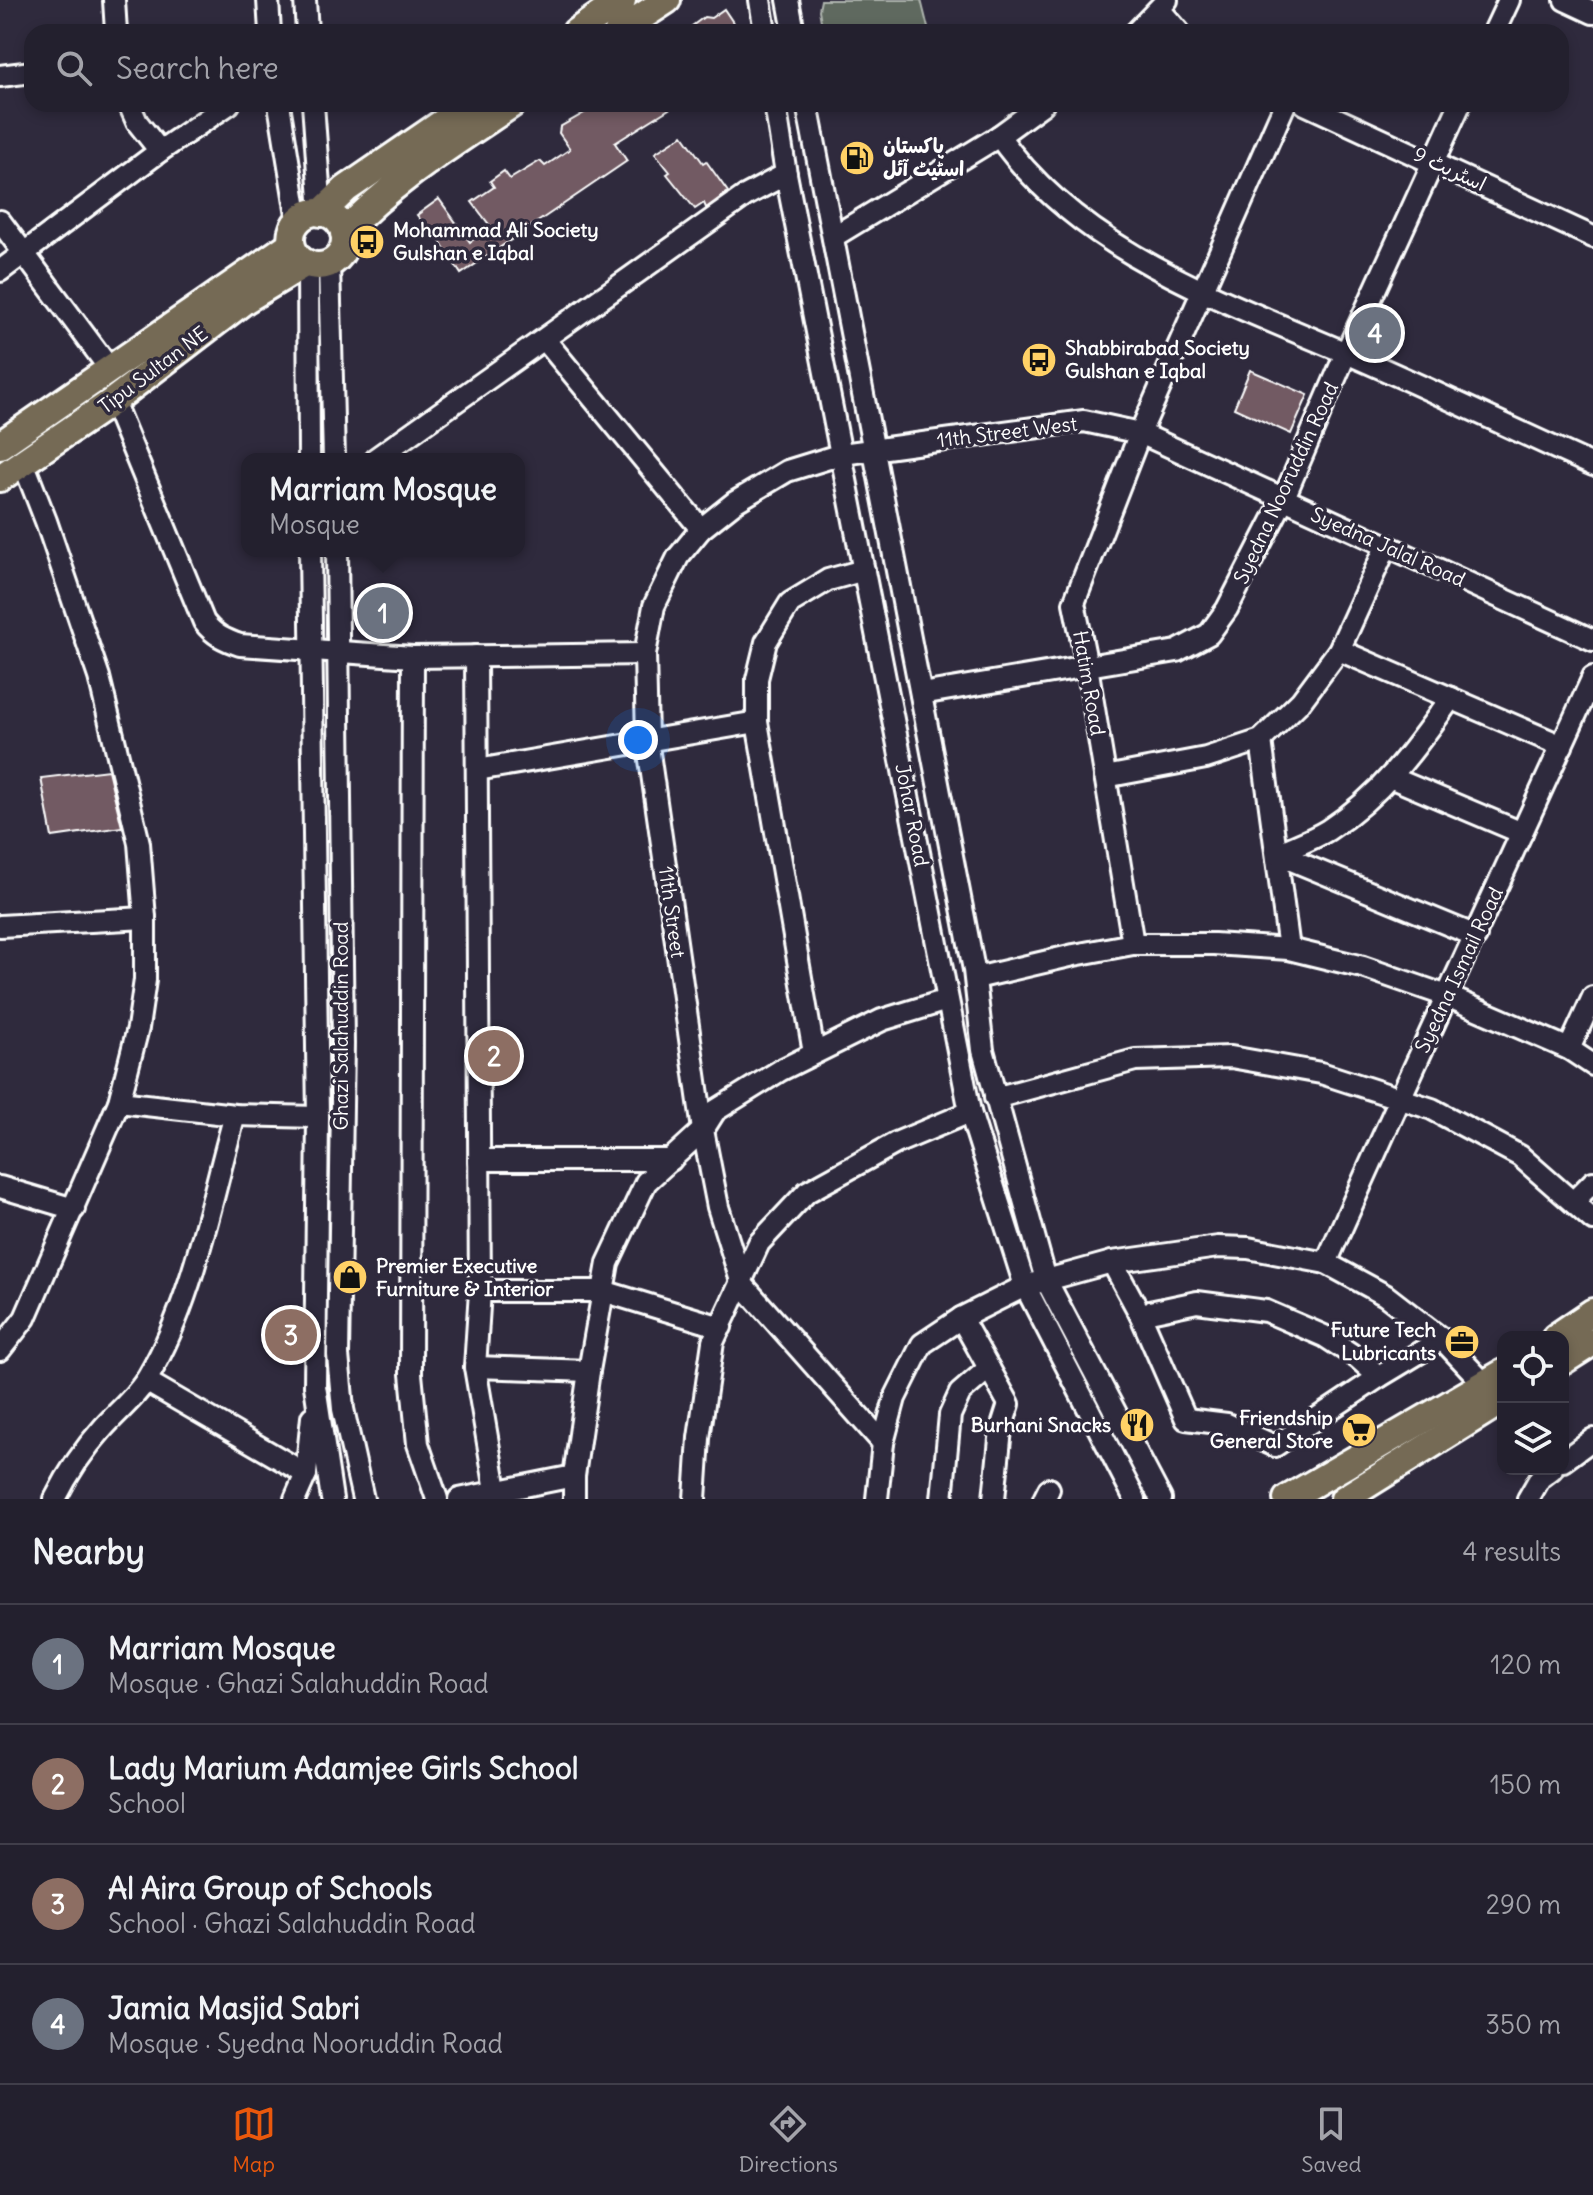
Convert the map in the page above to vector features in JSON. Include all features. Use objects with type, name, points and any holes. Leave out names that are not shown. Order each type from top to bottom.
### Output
[{"type":"main road","points":[[588,24],[622,0]]},
{"type":"main road","points":[[630,24],[667,0]]},
{"type":"main road","points":[[309,245],[346,189],[458,112]]},
{"type":"main road","points":[[0,445],[109,368],[309,245],[336,219],[344,233],[365,209],[424,163],[500,112]]},
{"type":"main road","name":"Tipu Sultan NE","points":[[0,478],[113,401],[245,300],[309,245]]},
{"type":"main road","points":[[1565,1331],[1593,1312]]},
{"type":"main road","points":[[1569,1357],[1593,1342]]},
{"type":"main road","points":[[1287,1499],[1497,1391]]},
{"type":"main road","points":[[1344,1499],[1497,1391]]},
{"type":"street","points":[[114,0],[116,24]]},
{"type":"street","points":[[268,0],[270,24]]},
{"type":"street","points":[[305,0],[306,24]]},
{"type":"street","points":[[760,0],[764,24]]},
{"type":"street","points":[[788,0],[792,24]]},
{"type":"street","points":[[1498,24],[1509,0]]},
{"type":"street","points":[[1565,0],[1593,13]]},
{"type":"street","points":[[1144,24],[1163,5],[1174,24]]},
{"type":"street","points":[[0,76],[24,73]]},
{"type":"street","points":[[133,112],[160,151]]},
{"type":"street","points":[[0,271],[217,112]]},
{"type":"street","points":[[281,112],[309,245],[333,453]]},
{"type":"street","points":[[309,453],[313,112]]},
{"type":"street","name":"Johar Road","points":[[776,112],[970,1112],[1025,1286],[1135,1499]]},
{"type":"street","name":"Johar Road","points":[[809,112],[975,974],[983,1050],[995,1098],[1046,1280],[1161,1499]]},
{"type":"street","points":[[833,237],[999,136],[1032,112]]},
{"type":"street","name":"Hatim Road","points":[[1133,944],[1074,603],[1093,547],[1140,433],[1281,112]]},
{"type":"street","name":"اسٹریٹ 9","points":[[1323,112],[1593,237]]},
{"type":"street","name":"Syedna Nooruddin Road","points":[[887,682],[920,684],[1087,666],[1177,651],[1209,634],[1227,609],[1283,500],[1346,353],[1456,112]]},
{"type":"street","points":[[999,136],[1019,165],[1047,194],[1103,235],[1202,293],[1346,353],[1593,465]]},
{"type":"street","points":[[384,453],[745,196],[786,174]]},
{"type":"street","points":[[0,221],[109,368]]},
{"type":"street","points":[[545,340],[701,529]]},
{"type":"street","points":[[113,401],[204,622],[212,633],[240,645],[413,657],[645,654]]},
{"type":"street","name":"11th Street West","points":[[873,451],[1084,421],[1140,433]]},
{"type":"street","name":"Syedna Jalal Road","points":[[1140,433],[1593,640]]},
{"type":"street","name":"11th Street","points":[[873,451],[842,454],[787,471],[735,502],[701,529],[678,557],[654,606],[645,654],[647,739],[703,1130],[718,1207],[742,1284],[883,1443]]},
{"type":"street","points":[[0,1350],[25,1318],[119,1102],[138,1028],[143,992],[145,918],[139,843],[99,677],[23,462]]},
{"type":"street","points":[[1105,777],[1206,758],[1261,740],[1301,701],[1339,650],[1387,545]]},
{"type":"street","name":"Ghazi Salahuddin Road","points":[[310,557],[318,1117],[315,1386],[332,1499]]},
{"type":"street","name":"Ghazi Salahuddin Road","points":[[337,557],[343,1044],[338,1355],[343,1409],[363,1499]]},
{"type":"street","points":[[814,1053],[757,722],[757,679],[766,642],[790,603],[828,580],[864,570]]},
{"type":"street","points":[[1339,650],[1562,746]]},
{"type":"street","points":[[476,656],[480,1291],[475,1367],[496,1490]]},
{"type":"street","points":[[413,657],[411,1374],[418,1444],[437,1499]]},
{"type":"street","name":"Syedna Ismail Road","points":[[1326,1263],[1593,677]]},
{"type":"street","points":[[1277,854],[1325,832],[1355,811],[1399,769],[1451,698]]},
{"type":"street","points":[[477,770],[757,722]]},
{"type":"street","points":[[1261,740],[1289,949]]},
{"type":"street","points":[[1390,777],[1522,833]]},
{"type":"street","points":[[1277,854],[1476,936]]},
{"type":"street","points":[[0,926],[145,918]]},
{"type":"street","points":[[943,979],[1133,944],[1214,944],[1289,949],[1363,967],[1447,996],[1591,1061]]},
{"type":"street","points":[[1569,1049],[1593,997]]},
{"type":"street","points":[[574,1499],[574,1476],[589,1371],[608,1263],[646,1182],[703,1130],[715,1111],[781,1070],[882,1020],[947,1000]]},
{"type":"street","points":[[995,1098],[1135,1060],[1231,1057],[1321,1073],[1432,1109],[1520,1156],[1593,1220]]},
{"type":"street","points":[[119,1102],[235,1115],[318,1117]]},
{"type":"street","points":[[695,1499],[699,1438],[713,1342],[759,1243],[807,1192],[896,1143],[970,1112]]},
{"type":"street","points":[[55,1499],[68,1474],[100,1431],[146,1381],[171,1336],[235,1115]]},
{"type":"street","points":[[479,1160],[671,1160]]},
{"type":"street","points":[[1573,1202],[1593,1182]]},
{"type":"street","points":[[0,1187],[74,1209]]},
{"type":"street","points":[[877,1499],[883,1443],[895,1398],[922,1344],[961,1318],[1025,1286],[1112,1262],[1218,1247],[1248,1248],[1326,1263],[1385,1295],[1442,1339],[1497,1389]]},
{"type":"street","points":[[1112,1262],[1140,1314],[1186,1419],[1227,1424],[1275,1446],[1442,1339]]},
{"type":"street","points":[[480,1291],[603,1291],[721,1327]]},
{"type":"street","points":[[1140,1314],[1197,1302],[1266,1311],[1324,1336],[1359,1359],[1379,1377]]},
{"type":"street","points":[[961,1318],[1009,1404],[1001,1429],[994,1499]]},
{"type":"street","points":[[475,1367],[589,1371]]},
{"type":"street","points":[[942,1499],[950,1415],[960,1393],[989,1368]]},
{"type":"street","points":[[146,1381],[306,1474]]},
{"type":"street","points":[[295,1499],[306,1474],[315,1386]]},
{"type":"street","points":[[1569,1457],[1593,1439]]},
{"type":"street","points":[[1528,1499],[1544,1475]]},
{"type":"street","points":[[459,1499],[574,1476]]},
{"type":"green space","points":[[821,0],[921,0],[927,24],[822,24]]},
{"type":"building","points":[[724,9],[734,24],[695,24],[704,17],[711,18]]},
{"type":"building","points":[[586,112],[664,112],[615,143],[627,161],[461,274],[432,229],[429,231],[417,215],[439,199],[470,242],[491,227],[472,202],[494,187],[490,181],[504,171],[510,179],[540,161],[545,166],[570,149],[559,133],[560,127]]},
{"type":"building","points":[[683,135],[728,192],[706,208],[704,203],[695,209],[667,174],[670,172],[655,153]]},
{"type":"building","points":[[1250,370],[1308,395],[1291,434],[1234,408]]},
{"type":"building","points":[[108,770],[122,827],[52,837],[41,778]]},
{"type":"place","name":"پاکستان اسٹیٹ آئل","points":[[857,158]]},
{"type":"place","name":"Mohammad Ali Society Gulshan e Iqbal","points":[[367,242]]},
{"type":"place","name":"Jamia Masjid Sabri","points":[[1375,333]]},
{"type":"place","name":"Shabbirabad Society Gulshan e Iqbal","points":[[1039,360]]},
{"type":"place","name":"Marriam Mosque","points":[[383,613]]},
{"type":"place","name":"Lady Marium Adamjee Girls School","points":[[494,1056]]},
{"type":"place","name":"Premier Executive Furniture & Interior","points":[[350,1277]]},
{"type":"place","name":"Al Aira Group of Schools","points":[[291,1335]]},
{"type":"place","name":"Future Tech Lubricants","points":[[1462,1342]]},
{"type":"place","name":"Burhani Snacks","points":[[1137,1425]]},
{"type":"place","name":"Friendship General Store","points":[[1359,1430]]}]
